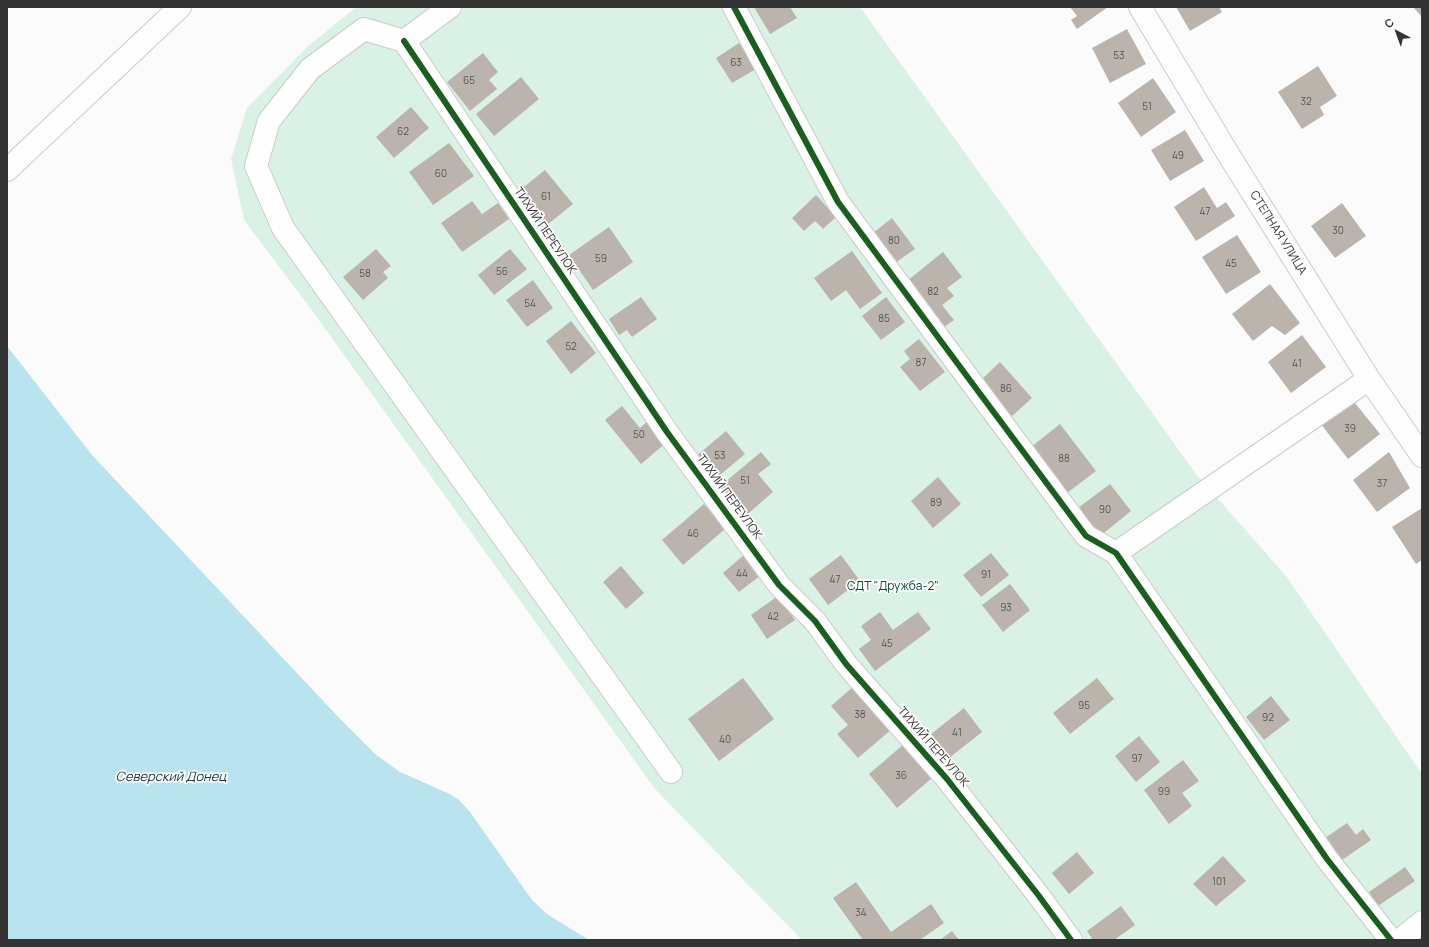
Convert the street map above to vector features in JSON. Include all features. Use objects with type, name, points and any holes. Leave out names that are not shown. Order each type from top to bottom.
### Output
[{"type":"main road","points":[[7,170],[180,7]]},
{"type":"main road","points":[[450,7],[404,41],[364,29],[310,69],[269,121],[256,166],[283,228],[671,772]]},
{"type":"main road","points":[[734,7],[838,202],[1086,536],[1116,553],[1327,860],[1391,940]]},
{"type":"main road","name":"СТЕПНАЯ УЛИЦА","points":[[1140,7],[1230,157],[1369,379],[1422,456]]},
{"type":"main road","name":"ТИХИЙ ПЕРЕУЛОК","points":[[404,41],[667,432],[774,578],[815,621],[846,664],[947,779],[1039,896],[1071,940]]},
{"type":"main road","points":[[1116,553],[1369,379]]},
{"type":"main road","points":[[1400,940],[1422,922]]},
{"type":"green space","name":"СДТ \"Дружба-2\"","points":[[361,7],[860,7],[1196,474],[1286,576],[1422,774],[1422,940],[802,940],[655,789],[311,309],[244,220],[231,159],[247,108],[307,47],[354,9]]},
{"type":"water","name":"Северский Донец","points":[[7,346],[92,455],[343,722],[375,754],[400,772],[450,794],[459,800],[470,812],[532,900],[547,914],[589,940],[7,940]]},
{"type":"building","points":[[754,7],[790,7],[797,18],[770,34]]},
{"type":"building","points":[[1070,7],[1108,7],[1077,29],[1071,20],[1077,16]]},
{"type":"building","points":[[1176,7],[1219,7],[1222,12],[1190,31]]},
{"type":"building","points":[[1413,7],[1422,7],[1422,17]]},
{"type":"building","points":[[1127,29],[1146,64],[1110,83],[1092,48]]},
{"type":"building","points":[[739,43],[756,69],[732,83],[716,58]]},
{"type":"building","points":[[483,53],[498,72],[489,80],[497,89],[470,111],[447,82]]},
{"type":"building","points":[[1318,66],[1337,96],[1320,107],[1324,115],[1302,129],[1278,92]]},
{"type":"building","points":[[521,77],[539,99],[494,136],[476,114]]},
{"type":"building","points":[[1153,78],[1176,112],[1141,137],[1118,103]]},
{"type":"building","points":[[411,107],[429,128],[394,158],[376,137]]},
{"type":"building","points":[[1185,130],[1204,161],[1170,181],[1151,150]]},
{"type":"building","points":[[449,143],[474,176],[433,205],[409,172]]},
{"type":"building","points":[[545,170],[573,204],[547,225],[520,190]]},
{"type":"building","points":[[1204,187],[1217,208],[1226,202],[1235,216],[1196,241],[1174,207]]},
{"type":"building","points":[[816,195],[836,217],[823,229],[815,221],[804,231],[792,218]]},
{"type":"building","points":[[472,201],[482,214],[498,203],[509,219],[462,252],[441,223]]},
{"type":"building","points":[[1342,203],[1366,236],[1335,258],[1311,226]]},
{"type":"building","points":[[892,218],[915,249],[895,263],[873,233]]},
{"type":"building","points":[[609,227],[633,262],[593,290],[569,255]]},
{"type":"building","points":[[1237,235],[1261,272],[1226,294],[1202,257]]},
{"type":"building","points":[[376,249],[391,266],[383,272],[388,278],[363,300],[343,277]]},
{"type":"building","points":[[510,249],[527,269],[494,295],[478,275]]},
{"type":"building","points":[[852,251],[882,293],[860,309],[846,290],[831,301],[814,278]]},
{"type":"building","points":[[943,252],[962,277],[947,288],[954,296],[942,305],[954,320],[944,327],[907,281]]},
{"type":"building","points":[[533,280],[553,308],[527,327],[506,300]]},
{"type":"building","points":[[1270,284],[1300,323],[1285,335],[1272,326],[1253,341],[1232,314]]},
{"type":"building","points":[[641,297],[657,319],[632,337],[627,330],[619,335],[609,319]]},
{"type":"building","points":[[886,297],[905,322],[881,340],[862,316]]},
{"type":"building","points":[[571,321],[596,353],[571,374],[546,341]]},
{"type":"building","points":[[1302,335],[1326,367],[1291,393],[1268,362]]},
{"type":"building","points":[[919,339],[945,372],[920,391],[900,367],[910,359],[904,351]]},
{"type":"building","points":[[1000,362],[1032,398],[1012,416],[981,380]]},
{"type":"building","points":[[1351,398],[1380,434],[1348,459],[1320,423]]},
{"type":"building","points":[[622,406],[640,428],[649,420],[667,442],[641,464],[605,420]]},
{"type":"building","points":[[1060,424],[1096,471],[1067,493],[1031,447]]},
{"type":"building","points":[[726,431],[745,454],[714,480],[694,458]]},
{"type":"building","points":[[761,452],[771,464],[758,474],[773,492],[743,518],[718,488]]},
{"type":"building","points":[[1389,452],[1410,488],[1377,512],[1353,480]]},
{"type":"building","points":[[938,477],[961,504],[933,528],[911,501]]},
{"type":"building","points":[[1110,484],[1131,511],[1100,536],[1078,508]]},
{"type":"building","points":[[704,504],[725,529],[683,565],[662,540]]},
{"type":"building","points":[[1422,508],[1422,560],[1416,564],[1392,527]]},
{"type":"building","points":[[991,553],[1009,575],[981,597],[963,575]]},
{"type":"building","points":[[745,554],[761,575],[739,592],[723,573]]},
{"type":"building","points":[[841,555],[860,581],[828,605],[809,579]]},
{"type":"building","points":[[621,566],[644,593],[626,609],[603,582]]},
{"type":"building","points":[[1010,584],[1030,610],[1003,632],[982,605]]},
{"type":"building","points":[[778,596],[795,620],[767,639],[751,615]]},
{"type":"building","points":[[880,612],[893,630],[918,612],[931,629],[875,671],[859,649],[871,640],[861,626]]},
{"type":"building","points":[[743,678],[774,719],[719,761],[688,719]]},
{"type":"building","points":[[1097,678],[1114,699],[1070,734],[1053,713]]},
{"type":"building","points":[[854,686],[892,729],[858,758],[837,734],[848,725],[831,706]]},
{"type":"building","points":[[1271,696],[1290,720],[1264,740],[1246,717]]},
{"type":"building","points":[[964,708],[982,732],[949,758],[931,734]]},
{"type":"building","points":[[1139,736],[1160,762],[1136,782],[1115,756]]},
{"type":"building","points":[[904,744],[932,778],[897,808],[869,774]]},
{"type":"building","points":[[1183,760],[1199,781],[1182,793],[1192,806],[1169,824],[1144,790]]},
{"type":"building","points":[[1347,823],[1356,835],[1363,829],[1371,840],[1342,860],[1325,838]]},
{"type":"building","points":[[1077,852],[1094,873],[1069,894],[1052,873]]},
{"type":"building","points":[[1223,856],[1246,881],[1216,906],[1193,884]]},
{"type":"building","points":[[1405,867],[1415,881],[1378,906],[1369,892]]},
{"type":"building","points":[[856,882],[891,932],[931,904],[944,923],[920,940],[863,940],[833,898]]},
{"type":"building","points":[[1121,906],[1135,925],[1114,940],[1093,940],[1087,931]]},
{"type":"building","points":[[952,931],[959,940],[940,940]]},
{"type":"cycle path","points":[[734,7],[838,202],[1086,536],[1116,553],[1327,859],[1391,940]]},
{"type":"cycle path","points":[[404,41],[667,432],[779,585],[815,621],[846,664],[947,779],[1039,896],[1071,940]]}]
